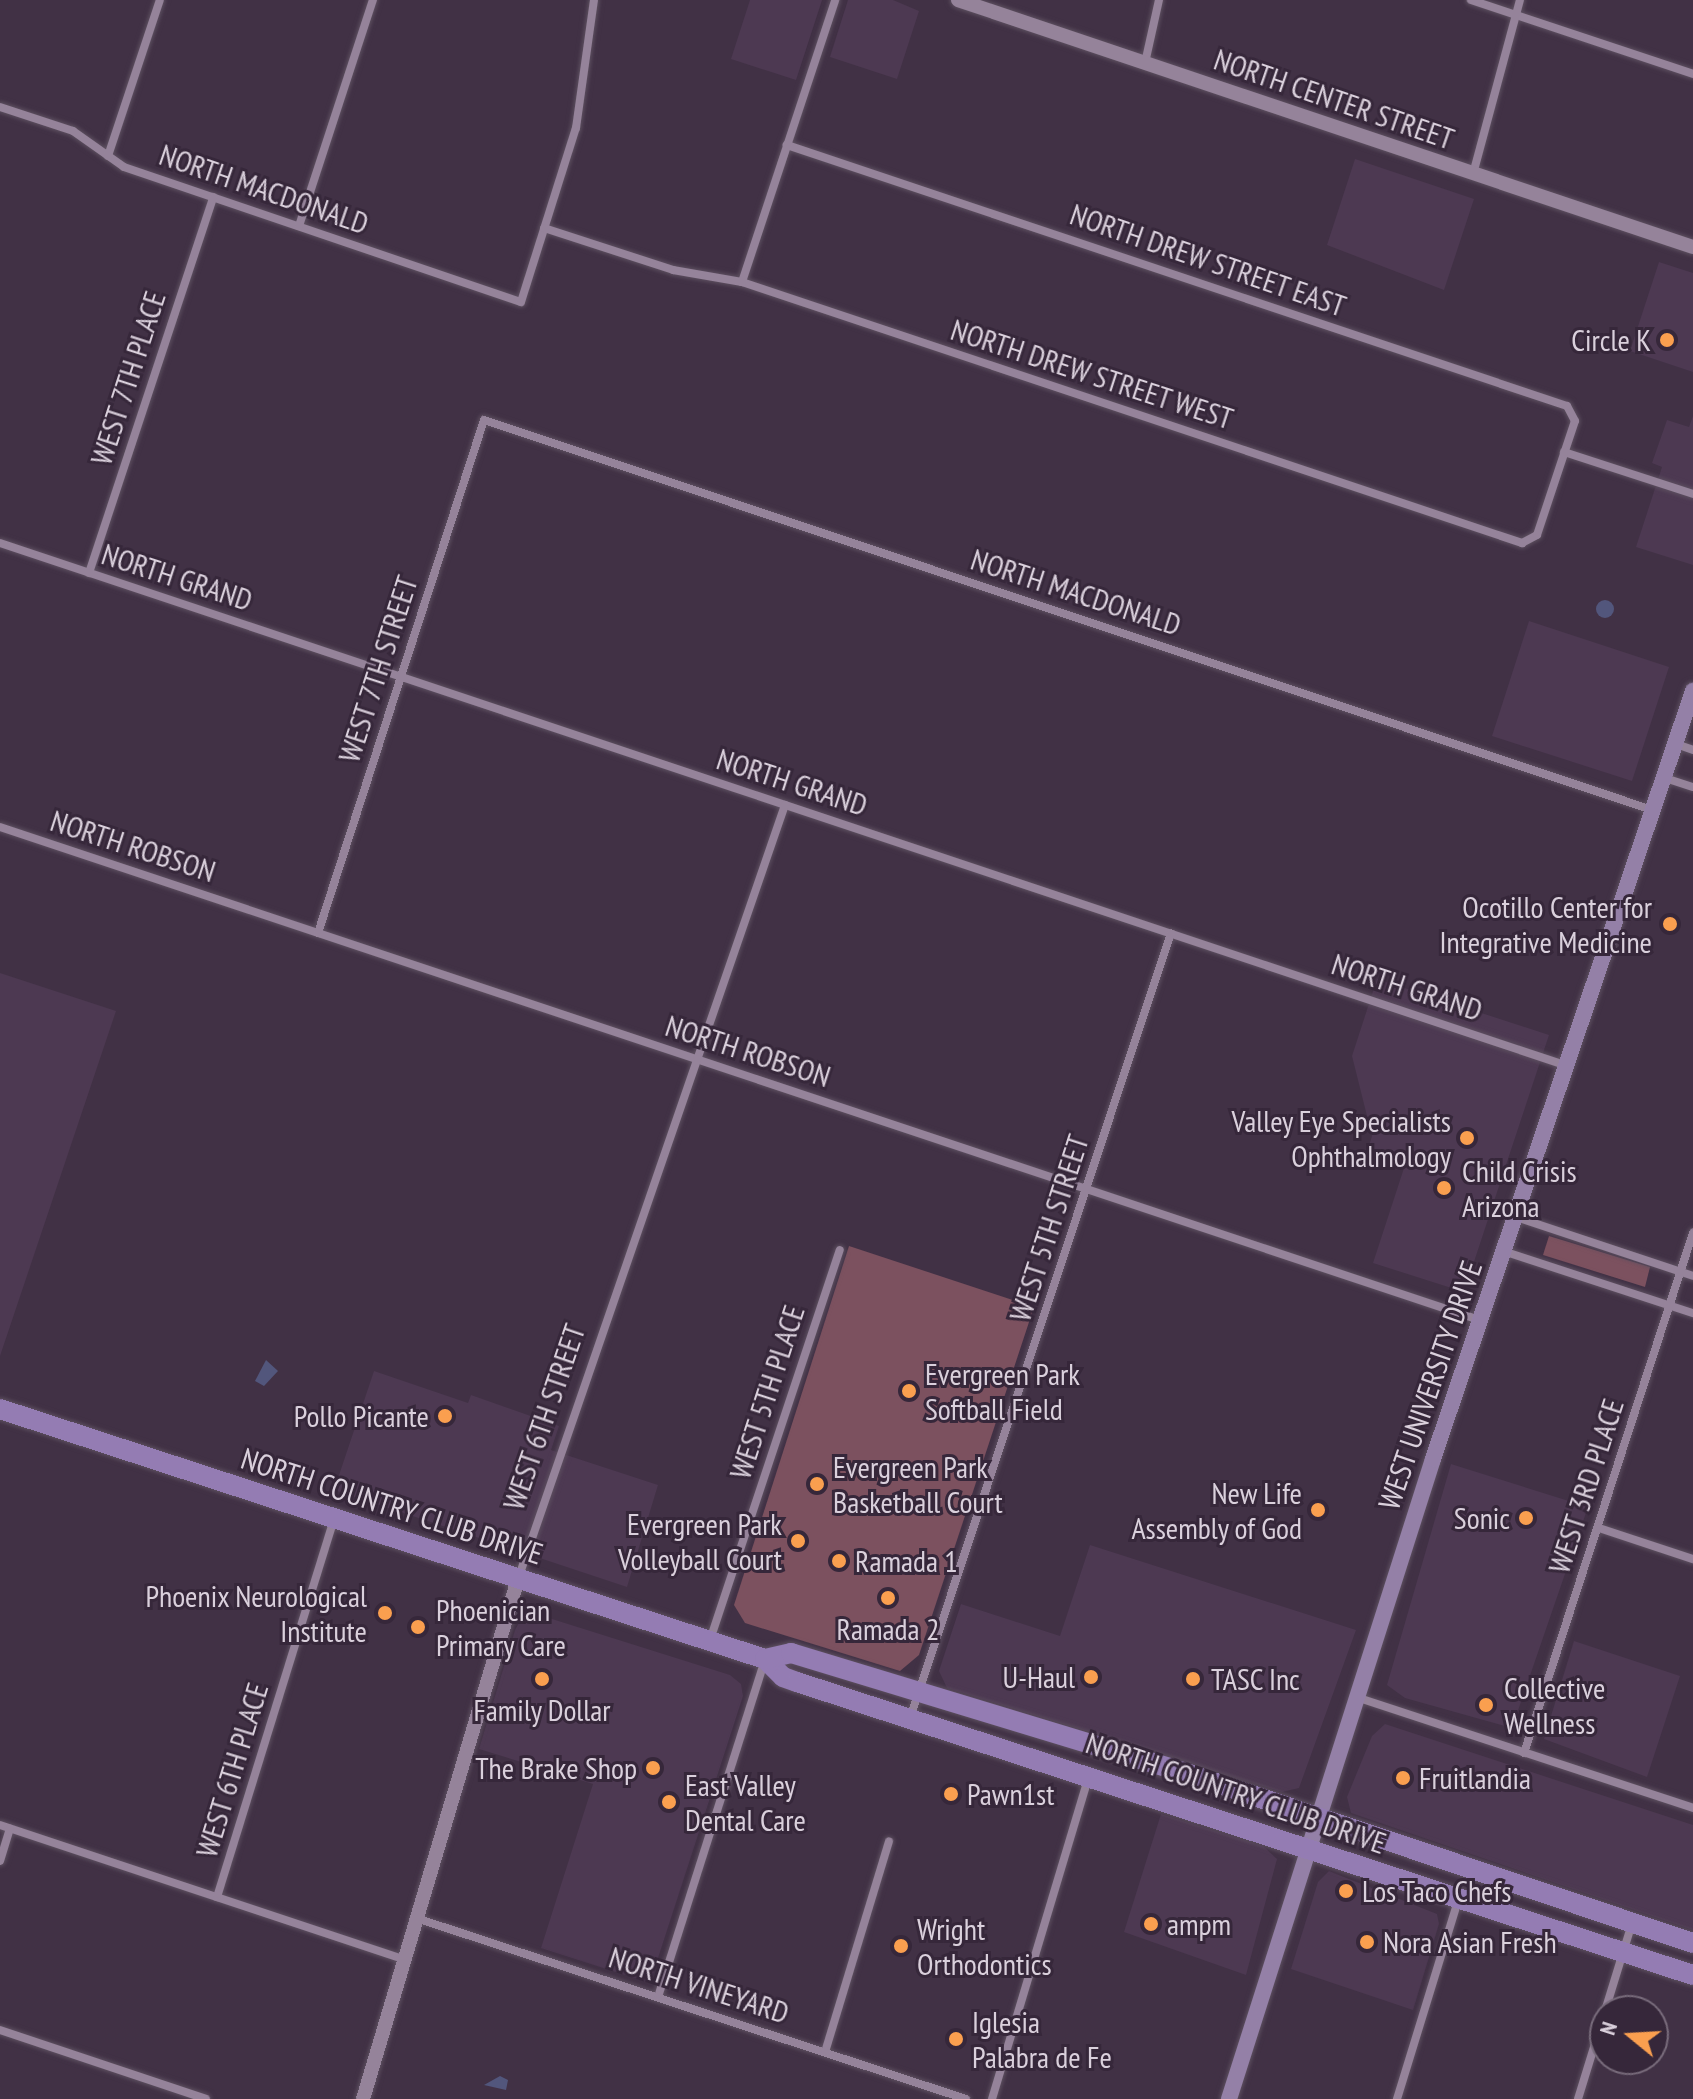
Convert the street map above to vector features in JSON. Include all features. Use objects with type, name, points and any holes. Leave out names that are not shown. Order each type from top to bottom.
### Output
[{"type":"main road","name":"WEST UNIVERSITY DRIVE","points":[[1229,2099],[1307,1847],[1480,1320],[1519,1218],[1693,691]]},
{"type":"main road","name":"NORTH COUNTRY CLUB DRIVE","points":[[0,1409],[765,1659],[783,1677],[1090,1775],[1458,1900],[1693,1975]]},
{"type":"main road","name":"NORTH COUNTRY CLUB DRIVE","points":[[765,1659],[791,1653],[1317,1817],[1693,1943]]},
{"type":"street","points":[[108,156],[160,0]]},
{"type":"street","points":[[299,226],[373,0]]},
{"type":"street","points":[[544,228],[576,128],[594,0]]},
{"type":"street","points":[[742,282],[835,0]]},
{"type":"street","name":"NORTH CENTER STREET","points":[[958,0],[1693,247]]},
{"type":"street","points":[[1145,63],[1159,0]]},
{"type":"street","points":[[1471,0],[1693,74]]},
{"type":"street","points":[[1473,174],[1520,0]]},
{"type":"street","name":"NORTH MACDONALD","points":[[0,107],[73,131],[124,167],[521,302],[544,228]]},
{"type":"street","name":"NORTH DREW STREET EAST","points":[[787,145],[1567,406],[1575,421],[1564,452]]},
{"type":"street","name":"WEST 7TH PLACE","points":[[89,573],[213,197]]},
{"type":"street","name":"NORTH DREW STREET WEST","points":[[544,228],[673,270],[742,282],[1522,543],[1537,535],[1564,452]]},
{"type":"street","name":"NORTH MACDONALD","points":[[484,420],[1654,810]]},
{"type":"street","name":"WEST 7TH STREET","points":[[318,933],[484,420]]},
{"type":"street","points":[[1564,452],[1693,494]]},
{"type":"street","name":"NORTH GRAND","points":[[0,543],[1569,1066]]},
{"type":"street","points":[[1676,744],[1693,750]]},
{"type":"street","points":[[1665,778],[1693,787]]},
{"type":"street","name":"WEST 6TH STREET","points":[[363,2099],[518,1579],[649,1186],[700,1060],[785,805]]},
{"type":"street","name":"NORTH ROBSON","points":[[0,827],[1480,1320]]},
{"type":"street","name":"WEST 5TH STREET","points":[[910,1718],[1171,933]]},
{"type":"street","points":[[1519,1218],[1693,1276]]},
{"type":"street","name":"WEST 3RD PLACE","points":[[1524,1753],[1693,1233]]},
{"type":"street","name":"WEST 5TH PLACE","points":[[710,1641],[840,1250]]},
{"type":"street","points":[[1506,1252],[1693,1313]]},
{"type":"street","name":"WEST 6TH PLACE","points":[[217,1897],[334,1519]]},
{"type":"street","points":[[1599,1528],[1693,1559]]},
{"type":"street","points":[[658,1997],[765,1659]]},
{"type":"street","points":[[1356,1697],[1693,1808]]},
{"type":"street","points":[[992,2099],[1090,1775]]},
{"type":"street","points":[[0,1825],[405,1960]]},
{"type":"street","points":[[0,1861],[10,1828]]},
{"type":"street","points":[[825,2052],[889,1842]]},
{"type":"street","points":[[1397,2099],[1458,1900]]},
{"type":"street","name":"NORTH VINEYARD","points":[[416,1918],[966,2099]]},
{"type":"street","points":[[1610,1995],[1632,1922]]},
{"type":"street","points":[[0,2030],[206,2099]]},
{"type":"street","points":[[1578,2099],[1589,2063]]},
{"type":"shaded area","points":[[750,0],[822,0],[796,80],[731,59]]},
{"type":"shaded area","points":[[848,0],[893,0],[919,11],[897,79],[830,57]]},
{"type":"shaded area","points":[[1355,159],[1474,199],[1444,290],[1327,245]]},
{"type":"shaded area","points":[[1659,262],[1693,273],[1693,372],[1630,351]]},
{"type":"shaded area","points":[[1693,416],[1693,565],[1636,547],[1662,467],[1652,463],[1667,420],[1689,427]]},
{"type":"shaded area","points":[[1529,621],[1669,667],[1632,781],[1492,736]]},
{"type":"shaded area","points":[[0,973],[116,1011],[0,1356]]},
{"type":"shaded area","points":[[1377,979],[1549,1035],[1464,1292],[1373,1263],[1405,1165],[1367,1152],[1372,1136],[1352,1056]]},
{"type":"shaded area","points":[[1549,1236],[1650,1267],[1645,1287],[1543,1255]]},
{"type":"shaded area","points":[[849,1246],[1034,1307],[919,1655],[900,1671],[745,1623],[734,1605]]},
{"type":"shaded area","points":[[374,1371],[468,1403],[471,1395],[559,1426],[551,1450],[658,1485],[627,1587],[334,1490]]},
{"type":"shaded area","points":[[1451,1464],[1588,1507],[1512,1728],[1405,1698],[1387,1685]]},
{"type":"shaded area","points":[[1090,1545],[1356,1630],[1299,1788],[1282,1792],[947,1688],[939,1671],[961,1604],[1060,1636]]},
{"type":"shaded area","points":[[533,1613],[730,1675],[741,1684],[743,1696],[650,1983],[541,1948],[593,1784],[479,1749],[515,1630],[521,1619]]},
{"type":"shaded area","points":[[1574,1641],[1680,1676],[1647,1777],[1544,1739]]},
{"type":"shaded area","points":[[1385,1724],[1693,1825],[1693,1930],[1351,1813],[1347,1797],[1372,1736]]},
{"type":"shaded area","points":[[1161,1814],[1263,1846],[1277,1859],[1246,1975],[1124,1932]]},
{"type":"shaded area","points":[[1329,1871],[1437,1914],[1439,1924],[1413,2010],[1291,1969],[1318,1882]]},
{"type":"water","points":[[1601,600],[1609,600],[1614,609],[1612,616],[1601,618],[1596,613],[1596,605]]},
{"type":"water","points":[[266,1360],[278,1371],[264,1386],[255,1381]]},
{"type":"water","points":[[500,2076],[508,2080],[506,2090],[484,2085]]},
{"type":"place","name":"Circle K","points":[[1667,340]]},
{"type":"place","name":"Ocotillo Center for Integrative Medicine","points":[[1670,924]]},
{"type":"place","name":"Valley Eye Specialists Ophthalmology","points":[[1467,1138]]},
{"type":"place","name":"Child Crisis Arizona","points":[[1444,1188]]},
{"type":"place","name":"Evergreen Park Softball Field","points":[[909,1391]]},
{"type":"place","name":"Pollo Picante","points":[[445,1416]]},
{"type":"place","name":"Evergreen Park Basketball Court","points":[[817,1484]]},
{"type":"place","name":"New Life Assembly of God","points":[[1318,1510]]},
{"type":"place","name":"Sonic","points":[[1526,1518]]},
{"type":"place","name":"Evergreen Park Volleyball Court","points":[[798,1541]]},
{"type":"place","name":"Ramada 1","points":[[839,1561]]},
{"type":"place","name":"Ramada 2","points":[[888,1598]]},
{"type":"place","name":"Phoenix Neurological Institute","points":[[385,1613]]},
{"type":"place","name":"Phoenician Primary Care","points":[[418,1627]]},
{"type":"place","name":"U-Haul","points":[[1091,1677]]},
{"type":"place","name":"Family Dollar","points":[[542,1679]]},
{"type":"place","name":"TASC Inc","points":[[1193,1679]]},
{"type":"place","name":"Collective Wellness","points":[[1486,1705]]},
{"type":"place","name":"The Brake Shop","points":[[653,1768]]},
{"type":"place","name":"Fruitlandia","points":[[1403,1778]]},
{"type":"place","name":"Pawn1st","points":[[951,1794]]},
{"type":"place","name":"East Valley Dental Care","points":[[669,1802]]},
{"type":"place","name":"Los Taco Chefs","points":[[1346,1891]]},
{"type":"place","name":"ampm","points":[[1151,1924]]},
{"type":"place","name":"Nora Asian Fresh","points":[[1367,1942]]},
{"type":"place","name":"Wright Orthodontics","points":[[901,1946]]},
{"type":"place","name":"Iglesia Palabra de Fe","points":[[956,2039]]}]
